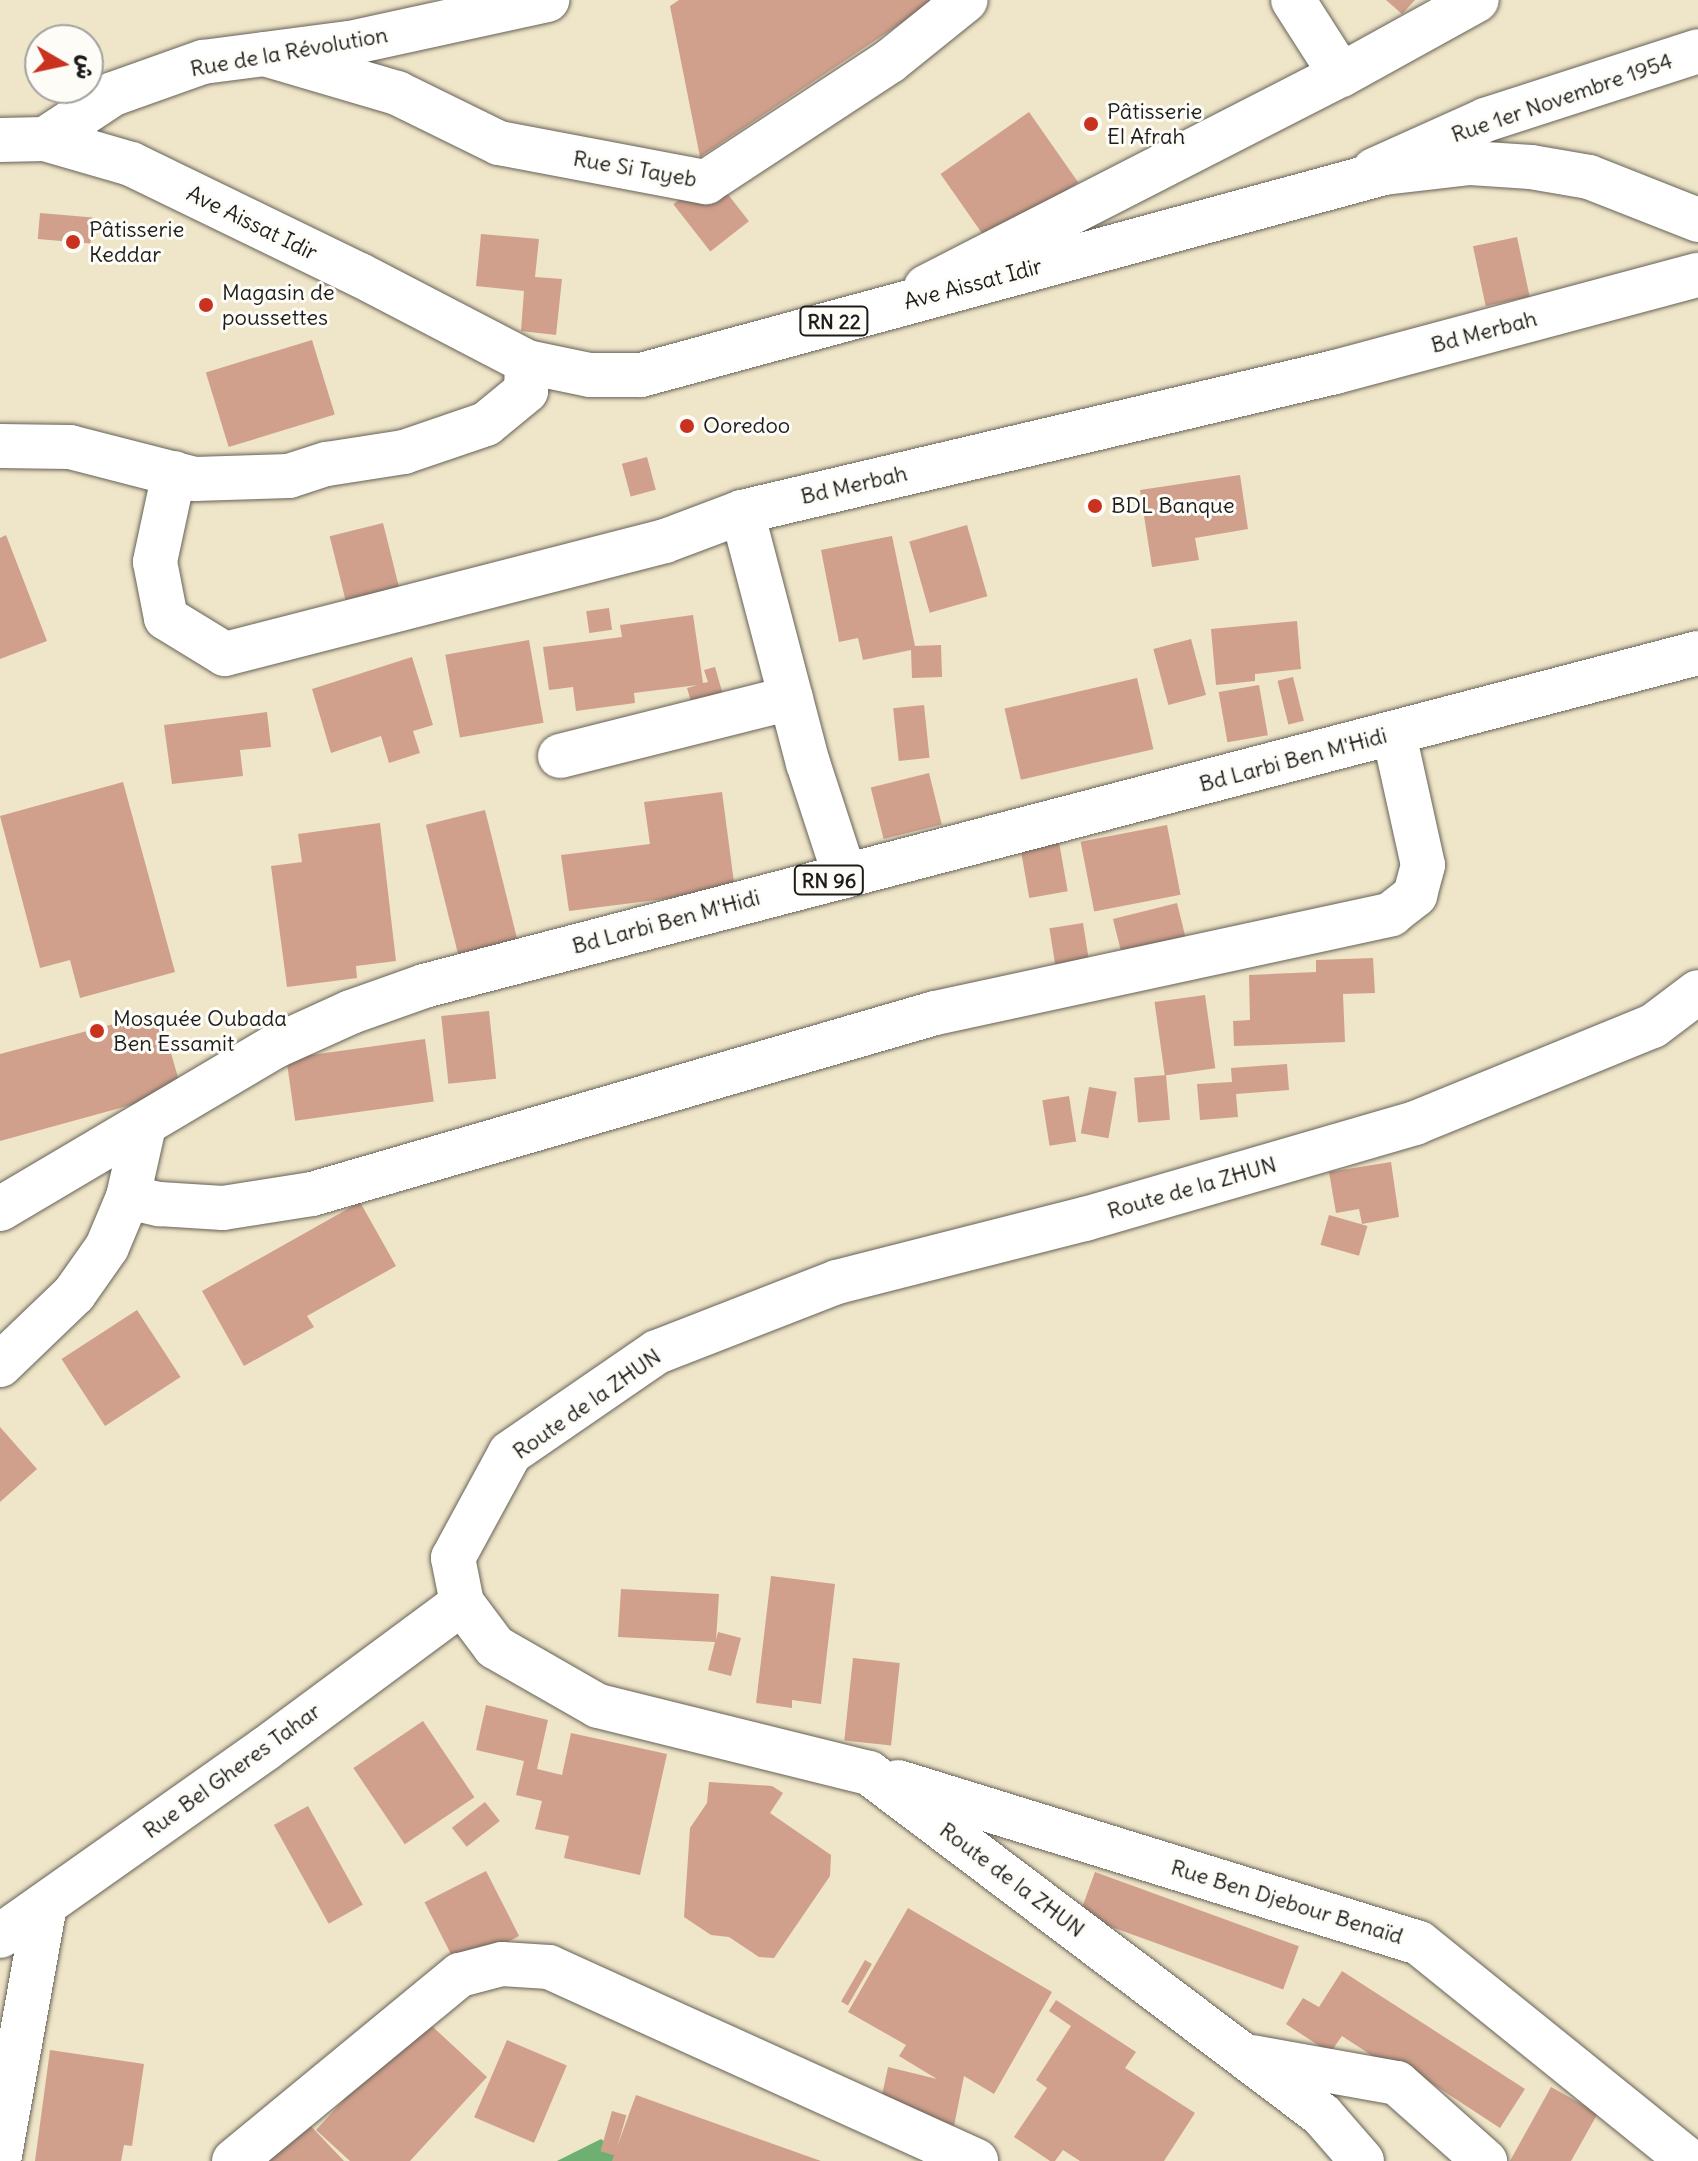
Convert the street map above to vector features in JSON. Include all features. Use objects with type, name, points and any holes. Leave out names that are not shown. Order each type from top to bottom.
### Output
[{"type":"street","name":"Rue de la Révolution","points":[[45,139],[113,94],[203,62],[350,43],[547,0]]},
{"type":"street","name":"Rue Si Tayeb","points":[[264,54],[397,93],[499,143],[706,182],[890,61],[966,0]]},
{"type":"street","points":[[1293,0],[1341,75]]},
{"type":"street","points":[[888,307],[1341,75],[1477,0]]},
{"type":"street","name":"Rue 1er Novembre 1954","points":[[1340,186],[1485,120],[1698,51]]},
{"type":"street","name":"Ave Aissat Idir","points":[[0,140],[45,139],[131,164],[360,275],[527,362],[590,375],[641,375],[1384,173],[1470,163],[1531,167],[1589,177],[1698,220]]},
{"type":"street","name":"Bd Merbah","points":[[174,473],[155,562],[166,618],[225,654],[665,541],[742,512],[1335,372],[1698,275]]},
{"type":"street","points":[[0,446],[70,447],[195,479],[289,476],[327,464],[404,452],[486,424],[526,391],[527,362]]},
{"type":"street","points":[[742,512],[808,763],[845,876]]},
{"type":"street","name":"Bd Larbi Ben M'Hidi","points":[[0,1209],[276,1046],[424,986],[1698,653]]},
{"type":"street","points":[[560,756],[791,698]]},
{"type":"street","points":[[128,1197],[159,1204],[223,1208],[312,1194],[935,1013],[1391,914],[1415,895],[1423,865],[1394,734]]},
{"type":"street","name":"Route de la ZHUN","points":[[1362,2161],[1322,2115],[869,1773],[598,1706],[495,1647],[462,1603],[453,1558],[510,1453],[657,1352],[837,1282],[1085,1219],[1415,1123],[1653,1026],[1698,992]]},
{"type":"street","points":[[0,1365],[74,1294],[107,1247],[128,1197],[144,1126]]},
{"type":"street","name":"Rue Bel Gheres Tahar","points":[[23,1920],[462,1603]]},
{"type":"street","name":"Rue Ben Djebour Benaïd","points":[[869,1773],[1419,1943],[1689,2161]]},
{"type":"street","points":[[0,1982],[23,1920]]},
{"type":"street","points":[[0,2155],[23,1920]]},
{"type":"street","points":[[234,2161],[460,1975],[502,1964],[549,1967],[976,2161]]},
{"type":"street","points":[[1243,2055],[1397,2083],[1485,2161]]},
{"type":"green space","points":[[601,2139],[630,2161],[557,2161]]},
{"type":"building","points":[[679,0],[936,0],[700,157],[670,6]]},
{"type":"building","points":[[1386,0],[1415,0],[1402,14]]},
{"type":"building","points":[[1029,112],[1078,182],[990,244],[941,174]]},
{"type":"building","points":[[712,174],[749,221],[710,251],[673,204]]},
{"type":"building","points":[[40,213],[93,218],[91,244],[38,239]]},
{"type":"building","points":[[481,234],[539,239],[535,277],[562,279],[556,335],[521,331],[524,291],[476,286]]},
{"type":"building","points":[[1517,237],[1530,297],[1486,306],[1473,246]]},
{"type":"building","points":[[312,340],[335,415],[229,447],[206,372]]},
{"type":"building","points":[[647,457],[656,490],[631,497],[622,464]]},
{"type":"building","points":[[1240,475],[1248,529],[1195,538],[1199,560],[1152,567],[1140,490]]},
{"type":"building","points":[[383,523],[399,587],[346,600],[330,536]]},
{"type":"building","points":[[967,525],[987,596],[930,613],[909,542]]},
{"type":"building","points":[[6,535],[47,641],[0,659],[0,538]]},
{"type":"building","points":[[892,536],[915,646],[941,645],[942,677],[912,678],[911,650],[863,660],[858,638],[839,642],[821,550]]},
{"type":"building","points":[[609,608],[612,630],[589,633],[586,611]]},
{"type":"building","points":[[693,615],[703,683],[708,682],[704,670],[715,667],[724,698],[693,708],[687,688],[698,685],[634,693],[635,703],[576,711],[573,687],[549,690],[543,647],[622,637],[620,625]]},
{"type":"building","points":[[1297,621],[1301,669],[1255,674],[1255,681],[1216,685],[1211,629]]},
{"type":"building","points":[[1191,639],[1206,695],[1168,705],[1153,649]]},
{"type":"building","points":[[529,640],[544,723],[460,737],[445,655]]},
{"type":"building","points":[[412,657],[433,725],[413,731],[420,753],[389,763],[381,736],[331,753],[312,689]]},
{"type":"building","points":[[1293,677],[1304,721],[1288,725],[1277,681]]},
{"type":"building","points":[[1137,678],[1153,749],[1021,780],[1004,709]]},
{"type":"building","points":[[1259,685],[1268,735],[1227,742],[1219,692]]},
{"type":"building","points":[[924,705],[930,758],[899,761],[893,708]]},
{"type":"building","points":[[267,712],[271,747],[240,750],[243,776],[172,784],[164,725]]},
{"type":"building","points":[[929,773],[942,824],[884,839],[871,788]]},
{"type":"building","points":[[123,782],[175,972],[80,998],[70,960],[40,968],[0,816]]},
{"type":"building","points":[[722,792],[735,890],[569,911],[561,855],[650,844],[644,802]]},
{"type":"building","points":[[485,810],[518,941],[458,956],[426,825]]},
{"type":"building","points":[[380,823],[396,961],[356,966],[357,978],[287,987],[271,866],[302,862],[298,834]]},
{"type":"building","points":[[1167,825],[1181,895],[1094,911],[1081,842]]},
{"type":"building","points":[[1059,842],[1068,891],[1029,898],[1021,849]]},
{"type":"building","points":[[1177,903],[1186,938],[1122,954],[1113,919]]},
{"type":"building","points":[[1083,923],[1089,963],[1056,968],[1049,928]]},
{"type":"building","points":[[1373,958],[1375,993],[1343,994],[1345,1042],[1234,1046],[1233,1021],[1250,1020],[1249,975],[1316,972],[1316,960]]},
{"type":"building","points":[[1205,995],[1215,1068],[1165,1075],[1154,1002]]},
{"type":"building","points":[[489,1011],[496,1079],[448,1084],[441,1016]]},
{"type":"building","points":[[159,1012],[182,1091],[0,1141],[0,1054]]},
{"type":"building","points":[[425,1039],[434,1101],[295,1121],[286,1058]]},
{"type":"building","points":[[1287,1064],[1289,1090],[1236,1094],[1238,1117],[1200,1120],[1197,1084],[1232,1082],[1231,1068]]},
{"type":"building","points":[[1166,1075],[1170,1120],[1138,1123],[1134,1078]]},
{"type":"building","points":[[1089,1087],[1117,1092],[1108,1138],[1081,1133]]},
{"type":"building","points":[[1069,1096],[1076,1141],[1050,1146],[1042,1100]]},
{"type":"building","points":[[1391,1162],[1399,1217],[1362,1224],[1359,1209],[1336,1213],[1329,1172]]},
{"type":"building","points":[[360,1202],[396,1266],[307,1316],[314,1327],[244,1366],[202,1291]]},
{"type":"building","points":[[1329,1215],[1367,1226],[1359,1256],[1320,1245]]},
{"type":"building","points":[[137,1310],[181,1377],[105,1426],[62,1359]]},
{"type":"building","points":[[0,1427],[37,1469],[0,1502]]},
{"type":"building","points":[[771,1576],[835,1584],[821,1704],[792,1700],[792,1708],[756,1703]]},
{"type":"building","points":[[621,1589],[719,1594],[716,1640],[718,1632],[741,1638],[731,1676],[708,1670],[715,1642],[618,1637]]},
{"type":"building","points":[[853,1658],[900,1663],[891,1745],[844,1741]]},
{"type":"building","points":[[486,1705],[548,1720],[537,1769],[562,1775],[571,1733],[667,1754],[640,1875],[564,1858],[569,1836],[535,1829],[542,1801],[516,1795],[524,1761],[476,1750]]},
{"type":"building","points":[[423,1721],[474,1797],[405,1844],[353,1768]]},
{"type":"building","points":[[709,1782],[772,1786],[783,1793],[770,1813],[831,1855],[830,1876],[774,1958],[759,1957],[729,1937],[711,1935],[684,1917],[690,1828],[707,1803]]},
{"type":"building","points":[[485,1802],[500,1821],[467,1847],[452,1828]]},
{"type":"building","points":[[308,1806],[363,1905],[329,1924],[274,1825]]},
{"type":"building","points":[[486,1871],[519,1936],[458,1967],[425,1902]]},
{"type":"building","points":[[1095,1872],[1299,1946],[1283,1989],[1079,1915]]},
{"type":"building","points":[[908,1908],[1052,1992],[994,2094],[964,2076],[954,2126],[879,2109],[888,2067],[937,2079],[899,2056],[906,2045],[848,2012]]},
{"type":"building","points":[[865,1960],[872,1964],[848,2006],[841,2002]]},
{"type":"building","points":[[1342,1971],[1525,2089],[1500,2128],[1402,2064],[1397,2072],[1342,2036],[1330,2053],[1286,2024],[1303,1998],[1319,2007]]},
{"type":"building","points":[[1056,2000],[1136,2052],[1125,2068],[1195,2113],[1164,2161],[1080,2161],[1063,2150],[1055,2161],[1050,2161],[1014,2137],[1047,2088],[1036,2080],[1071,2026],[1049,2011]]},
{"type":"building","points":[[421,2016],[487,2077],[410,2161],[350,2161],[316,2130]]},
{"type":"building","points":[[507,2040],[567,2065],[534,2143],[474,2117]]},
{"type":"building","points":[[50,2050],[144,2064],[132,2146],[124,2145],[121,2161],[35,2161]]},
{"type":"building","points":[[1551,2087],[1598,2113],[1571,2161],[1510,2161]]},
{"type":"building","points":[[636,2095],[821,2161],[612,2161]]},
{"type":"building","points":[[612,2111],[626,2115],[615,2156],[600,2151]]},
{"type":"building","points":[[308,2123],[344,2161],[267,2161]]},
{"type":"place","name":"Pâtisserie El Afrah","points":[[1091,124]]},
{"type":"place","name":"Pâtisserie Keddar","points":[[73,242]]},
{"type":"place","name":"Magasin de poussettes","points":[[206,305]]},
{"type":"place","name":"Ooredoo","points":[[687,426]]},
{"type":"place","name":"BDL Banque","points":[[1095,506]]},
{"type":"place","name":"Mosquée Oubada Ben Essamit","points":[[97,1031]]}]
